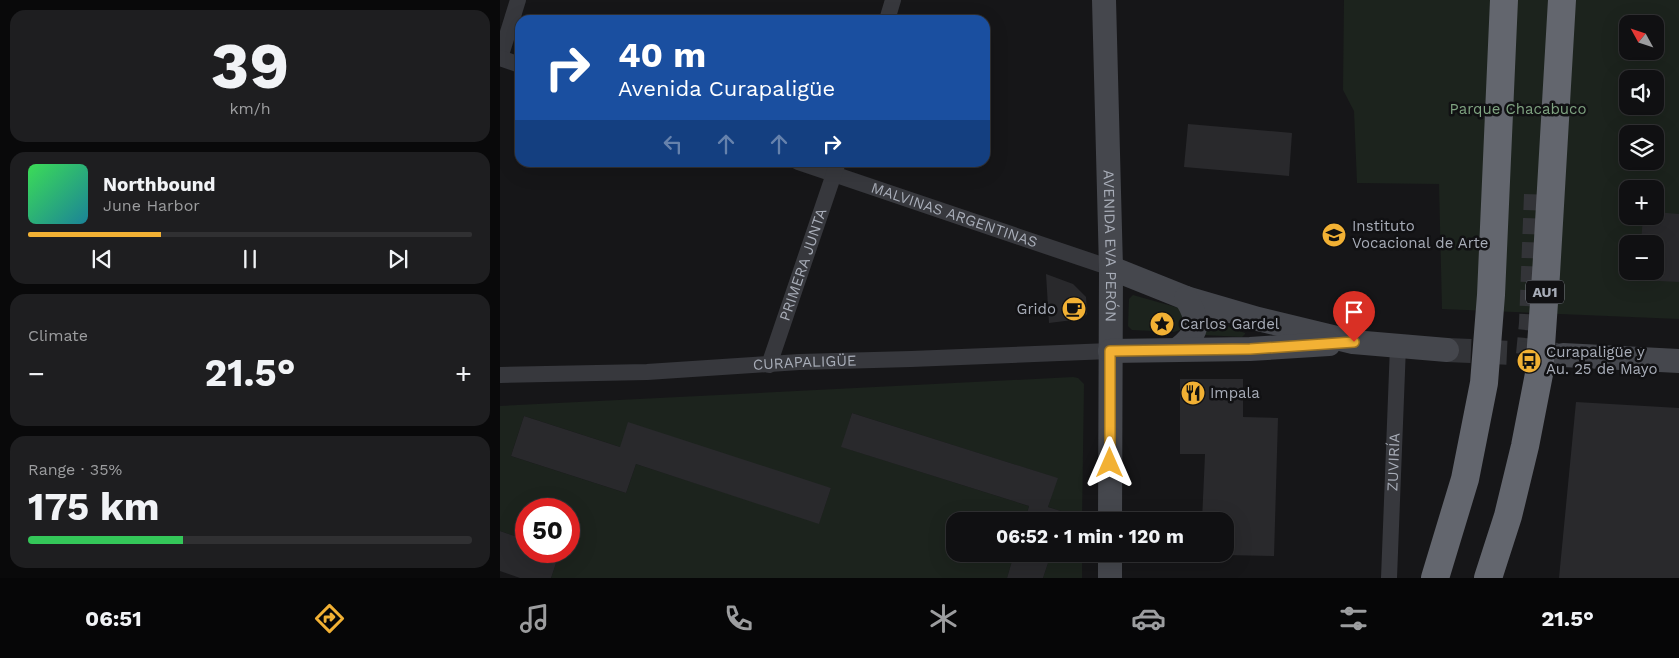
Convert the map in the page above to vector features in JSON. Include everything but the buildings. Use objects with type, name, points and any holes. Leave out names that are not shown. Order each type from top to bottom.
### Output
[{"type":"highway","points":[[1435,578],[1465,479],[1484,383],[1491,295],[1504,0]]},
{"type":"highway","name":"AU1","points":[[1488,578],[1508,516],[1521,464],[1538,374],[1546,274],[1562,0]]},
{"type":"main road","name":"AVENIDA EVA PERÓN","points":[[1104,0],[1111,268],[1110,512]]},
{"type":"main road","points":[[1111,268],[1186,298],[1258,319],[1354,342],[1447,350]]},
{"type":"main road","points":[[1178,349],[1190,340],[1195,326],[1194,312],[1186,298]]},
{"type":"main road","points":[[1110,351],[1250,349],[1354,342]]},
{"type":"main road","points":[[1563,355],[1679,361]]},
{"type":"main road","points":[[1110,562],[1110,578]]},
{"type":"street","points":[[515,63],[500,58],[518,0]]},
{"type":"street","points":[[889,15],[894,0]]},
{"type":"street","name":"MALVINAS ARGENTINAS","points":[[836,169],[1111,268]]},
{"type":"street","name":"PRIMERA JUNTA","points":[[769,365],[836,169]]},
{"type":"street","name":"ZUVIRÍA","points":[[1389,578],[1398,346]]},
{"type":"street","name":"CURAPALIGÜE","points":[[500,375],[647,372],[799,362],[1110,351]]},
{"type":"green space","name":"Parque Chacabuco","points":[[1344,0],[1679,0],[1679,319],[1442,309],[1439,184],[1357,183],[1354,111],[1343,90]]},
{"type":"green space","points":[[1133,295],[1179,308],[1183,314],[1180,330],[1174,332],[1132,330],[1128,326],[1129,299]]},
{"type":"green space","points":[[1206,318],[1245,334],[1242,337],[1204,335]]},
{"type":"green space","points":[[1073,377],[1078,378],[1084,384],[1082,512],[1064,512],[1048,507],[1057,478],[852,413],[842,447],[1029,506],[1027,512],[946,512],[946,562],[1012,562],[1007,578],[551,578],[556,563],[580,563],[580,498],[515,498],[515,536],[500,531],[500,406]],"holes":[[[524,416],[620,447],[831,488],[819,523],[636,464],[626,493],[511,456]]]},
{"type":"green space","points":[[1048,562],[1082,562],[1082,578],[1043,578]]},
{"type":"tunnel","points":[[1524,354],[1532,194]]},
{"type":"tunnel","points":[[1447,350],[1558,355]]},
{"type":"place","name":"Instituto Vocacional de Arte","points":[[1334,235]]},
{"type":"place","name":"Grido","points":[[1074,309]]},
{"type":"place","name":"Carlos Gardel","points":[[1162,324]]},
{"type":"place","name":"Curapaligüe y Au. 25 de Mayo","points":[[1529,361]]},
{"type":"place","name":"Impala","points":[[1193,393]]},
{"type":"route","points":[[1110,463],[1110,351],[1250,349],[1354,342]]}]
